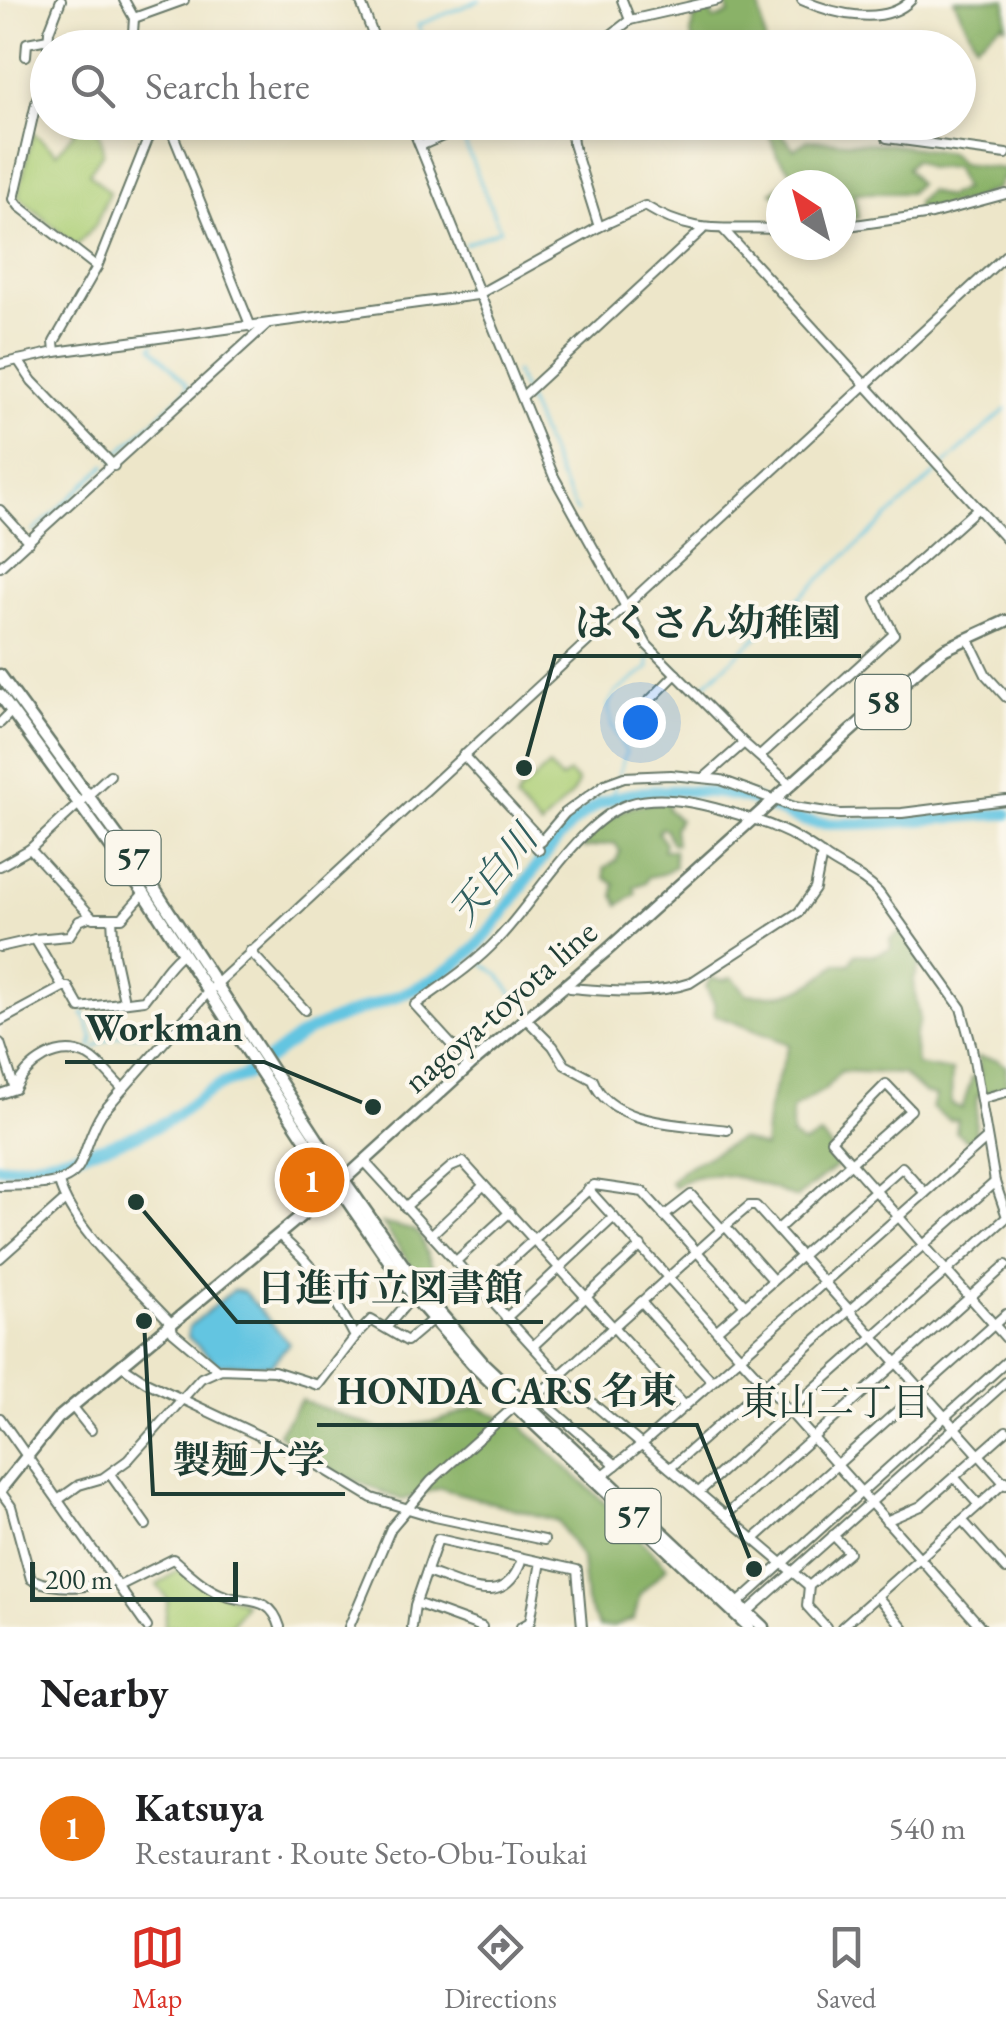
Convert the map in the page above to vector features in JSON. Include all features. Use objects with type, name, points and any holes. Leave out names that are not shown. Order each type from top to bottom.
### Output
[{"type":"main road","name":"nagoya-toyota line","points":[[0,1490],[57,1419],[341,1184],[470,1065],[566,985],[926,663],[945,649],[1006,621]]},
{"type":"main road","name":"57","points":[[0,675],[183,952],[213,987]]},
{"type":"main road","name":"57","points":[[0,695],[141,868],[252,1049],[413,1296],[514,1406],[741,1614],[763,1627]]},
{"type":"main road","name":"57","points":[[341,1184],[440,1315],[484,1364],[741,1614]]},
{"type":"street","points":[[54,30],[61,0]]},
{"type":"street","points":[[124,0],[134,18],[133,30]]},
{"type":"street","points":[[134,18],[184,0]]},
{"type":"street","points":[[360,0],[371,30]]},
{"type":"street","points":[[622,0],[630,20]]},
{"type":"street","points":[[655,0],[657,13]]},
{"type":"street","points":[[617,30],[630,20],[718,0]]},
{"type":"street","points":[[802,0],[832,10],[873,16],[902,10],[911,0]]},
{"type":"street","points":[[26,56],[30,43]]},
{"type":"street","points":[[30,131],[14,199],[97,266]]},
{"type":"street","points":[[55,352],[54,342],[97,266],[147,140]]},
{"type":"street","points":[[175,140],[251,327]]},
{"type":"street","points":[[418,140],[554,477],[648,645],[791,785]]},
{"type":"street","points":[[420,146],[434,140]]},
{"type":"street","points":[[573,140],[598,227]]},
{"type":"street","points":[[902,140],[1006,154]]},
{"type":"street","points":[[856,225],[932,214],[1006,194]]},
{"type":"street","points":[[0,364],[55,352],[478,294],[598,227],[646,206],[666,218],[702,230],[766,228]]},
{"type":"street","points":[[722,228],[1006,539]]},
{"type":"street","points":[[522,397],[702,230]]},
{"type":"street","points":[[0,1186],[58,1182],[78,1167],[90,1132],[213,987],[1006,255]]},
{"type":"street","points":[[0,567],[266,325]]},
{"type":"street","points":[[18,360],[32,381],[114,466]]},
{"type":"street","points":[[760,756],[894,634],[876,599],[978,508]]},
{"type":"street","points":[[0,510],[29,542]]},
{"type":"street","points":[[968,638],[986,675],[1006,696]]},
{"type":"street","points":[[633,717],[676,674]]},
{"type":"street","points":[[0,722],[12,711]]},
{"type":"street","points":[[704,778],[744,743]]},
{"type":"street","points":[[463,755],[540,845],[565,812],[605,784],[624,777],[721,780],[810,811],[840,814],[902,813],[1006,800]]},
{"type":"street","points":[[0,866],[30,849],[110,775]]},
{"type":"street","points":[[470,1065],[414,1005],[452,982],[496,942],[573,848],[601,820],[627,805],[658,801],[721,809],[790,832],[872,885],[954,994],[968,1029],[986,1139],[1006,1216],[698,1492]]},
{"type":"street","points":[[30,849],[90,916]]},
{"type":"street","points":[[566,985],[633,992],[690,983],[799,912],[815,889],[822,854]]},
{"type":"street","points":[[0,947],[69,936],[79,921],[90,916],[122,918],[144,893]]},
{"type":"street","points":[[112,918],[114,955],[124,1001]]},
{"type":"street","points":[[36,939],[63,987]]},
{"type":"street","points":[[250,951],[305,1010]]},
{"type":"street","points":[[0,1021],[63,987],[68,987],[80,1008],[144,1000],[166,975],[169,963],[183,952]]},
{"type":"street","points":[[525,1018],[553,1046],[565,1066],[593,1080],[599,1096],[608,1103],[650,1120],[727,1130]]},
{"type":"street","points":[[0,1043],[15,1089]]},
{"type":"street","points":[[0,1094],[15,1089],[24,1070],[40,1058],[62,1054],[88,1057],[123,1090]]},
{"type":"street","points":[[778,1228],[852,1163],[911,1110],[886,1084],[831,1140],[852,1163],[922,1244],[1006,1338]]},
{"type":"street","points":[[981,1099],[1006,1092]]},
{"type":"street","points":[[602,1476],[642,1445],[986,1139]]},
{"type":"street","points":[[365,1162],[559,1375],[809,1586]]},
{"type":"street","points":[[406,1207],[451,1167],[463,1162],[685,1406]]},
{"type":"street","points":[[717,1330],[902,1167],[925,1193]]},
{"type":"street","points":[[58,1182],[64,1201],[174,1332],[218,1370]]},
{"type":"street","points":[[670,1468],[995,1182]]},
{"type":"street","points":[[430,1235],[484,1185]]},
{"type":"street","points":[[480,1288],[594,1185],[643,1192],[745,1305]]},
{"type":"street","points":[[588,1189],[981,1627]]},
{"type":"street","points":[[664,1216],[691,1195],[773,1280]]},
{"type":"street","points":[[0,1258],[64,1201]]},
{"type":"street","points":[[616,1465],[537,1398],[749,1206],[756,1206],[1005,1483],[842,1627]]},
{"type":"street","points":[[455,1262],[510,1212]]},
{"type":"street","points":[[506,1318],[614,1217]]},
{"type":"street","points":[[279,1236],[304,1257],[329,1288],[355,1337]]},
{"type":"street","points":[[533,1346],[640,1246]]},
{"type":"street","points":[[726,1514],[1006,1265]]},
{"type":"street","points":[[386,1327],[413,1296]]},
{"type":"street","points":[[642,1302],[712,1381]]},
{"type":"street","points":[[754,1538],[1006,1314]]},
{"type":"street","points":[[58,1500],[79,1485],[110,1474],[128,1460],[201,1378],[218,1370],[274,1371],[318,1385],[371,1320],[407,1341],[433,1319]]},
{"type":"street","points":[[741,1614],[782,1562],[1006,1362]]},
{"type":"street","points":[[122,1366],[146,1382],[306,1458],[372,1498],[435,1517],[544,1540]]},
{"type":"street","points":[[741,1614],[1006,1382]]},
{"type":"street","points":[[72,1406],[91,1430]]},
{"type":"street","points":[[349,1627],[380,1548],[406,1509],[514,1406]]},
{"type":"street","points":[[0,1418],[144,1627]]},
{"type":"street","points":[[886,1522],[921,1506],[1006,1431]]},
{"type":"street","points":[[110,1474],[146,1526]]},
{"type":"street","points":[[954,1477],[979,1505]]},
{"type":"street","points":[[0,1490],[11,1506],[31,1579],[45,1585],[83,1588],[117,1584],[173,1559],[220,1594],[262,1602],[277,1616],[280,1627]]},
{"type":"street","points":[[412,1627],[416,1602],[438,1538],[440,1524],[435,1517]]},
{"type":"street","points":[[962,1520],[1006,1569]]},
{"type":"street","points":[[826,1627],[806,1606],[809,1586],[849,1552],[833,1535]]},
{"type":"street","points":[[438,1538],[577,1570],[582,1627]]},
{"type":"street","points":[[427,1572],[482,1590],[500,1590],[515,1579],[522,1558]]},
{"type":"street","points":[[521,1627],[530,1622],[541,1562]]},
{"type":"street","points":[[876,1596],[904,1627]]},
{"type":"street","points":[[416,1602],[482,1627]]},
{"type":"green space","points":[[770,0],[759,3],[763,30],[692,30],[697,9],[707,5],[714,20],[729,14],[725,1]]},
{"type":"green space","points":[[954,0],[1006,0],[1006,26],[1003,23],[976,44],[976,30],[969,30]]},
{"type":"green space","points":[[31,140],[41,140],[57,153],[67,140],[101,140],[103,152],[89,173],[109,192],[96,224],[76,246],[18,196]]},
{"type":"green space","points":[[771,140],[787,140],[794,149],[808,140],[889,144],[951,153],[961,164],[1006,169],[1006,180],[1002,178],[998,188],[968,201],[917,212],[917,202],[928,191],[946,197],[964,189],[954,167],[928,168],[914,160],[907,168],[918,184],[909,193],[856,193],[856,170],[790,170]]},
{"type":"green space","points":[[549,766],[561,779],[569,773],[578,782],[568,799],[541,827],[516,800]]},
{"type":"green space","points":[[667,802],[668,810],[679,819],[674,828],[676,844],[671,843],[666,829],[661,828],[658,833],[665,843],[663,850],[674,850],[675,866],[648,877],[634,887],[636,894],[619,905],[614,896],[615,884],[605,878],[604,868],[616,861],[620,851],[615,843],[584,848],[583,844],[620,812]]},
{"type":"green space","points":[[902,931],[921,959],[913,983],[920,1020],[914,1037],[917,1065],[952,1071],[951,1104],[962,1109],[972,1077],[981,1076],[977,1057],[998,1060],[1006,1066],[1006,1086],[977,1096],[975,1139],[966,1140],[956,1132],[958,1120],[949,1120],[932,1108],[936,1096],[924,1093],[903,1074],[841,1071],[825,1089],[792,1109],[792,1136],[803,1144],[821,1135],[842,1162],[796,1198],[751,1181],[719,1175],[689,1179],[674,1187],[670,1182],[682,1170],[740,1139],[764,1148],[768,1108],[789,1044],[715,1015],[706,987],[710,978],[732,977],[747,994],[784,994],[806,987],[836,964],[850,964],[855,954],[874,955],[891,949],[890,939]]},
{"type":"green space","points":[[382,1223],[415,1231],[420,1236],[442,1285],[472,1330],[467,1334],[421,1280]]},
{"type":"green space","points":[[301,1400],[382,1430],[439,1421],[476,1407],[519,1423],[667,1567],[640,1594],[634,1619],[599,1627],[586,1602],[582,1559],[558,1521],[440,1488],[402,1500],[339,1474],[278,1434]]},
{"type":"green space","points":[[180,1569],[195,1582],[245,1603],[230,1627],[164,1627],[168,1600],[157,1585]]},
{"type":"water","points":[[233,1290],[244,1292],[289,1343],[271,1365],[217,1364],[188,1337],[189,1327]]},
{"type":"waterway","points":[[420,30],[418,25],[480,0]]},
{"type":"waterway","points":[[463,140],[500,230],[465,244]]},
{"type":"waterway","points":[[112,459],[188,385],[152,347],[154,344]]},
{"type":"waterway","points":[[515,372],[524,391]]},
{"type":"waterway","points":[[527,399],[577,512]]},
{"type":"waterway","points":[[944,465],[1006,409]]},
{"type":"waterway","points":[[33,532],[106,465]]},
{"type":"waterway","points":[[676,668],[694,687],[702,687],[938,471]]},
{"type":"waterway","points":[[619,774],[626,752],[612,726],[608,706],[615,693],[649,668],[648,655]]},
{"type":"waterway","points":[[611,799],[616,782]]},
{"type":"waterway","name":"天白川","points":[[0,1167],[86,1152],[150,1129],[220,1085],[242,1077],[307,1032],[409,991],[447,971],[482,940],[570,827],[589,810],[611,799],[645,792],[707,792],[746,798],[795,818],[841,824],[1006,814]]},
{"type":"waterway","points":[[480,961],[499,975],[517,999]]},
{"type":"waterway","points":[[83,1012],[93,1038],[91,1047]]},
{"type":"waterway","points":[[95,1048],[117,1037],[142,1035],[142,1025]]},
{"type":"place","name":"はくさん幼稚園","points":[[524,768]]},
{"type":"place","name":"Workman","points":[[373,1107]]},
{"type":"place","name":"Katsuya","points":[[312,1180]]},
{"type":"place","name":"日進市立図書館","points":[[136,1202]]},
{"type":"place","name":"製麺大学","points":[[144,1321]]},
{"type":"place","name":"HONDA CARS 名東","points":[[754,1569]]},
{"type":"district","name":"東山二丁目","points":[[835,1402]]}]
